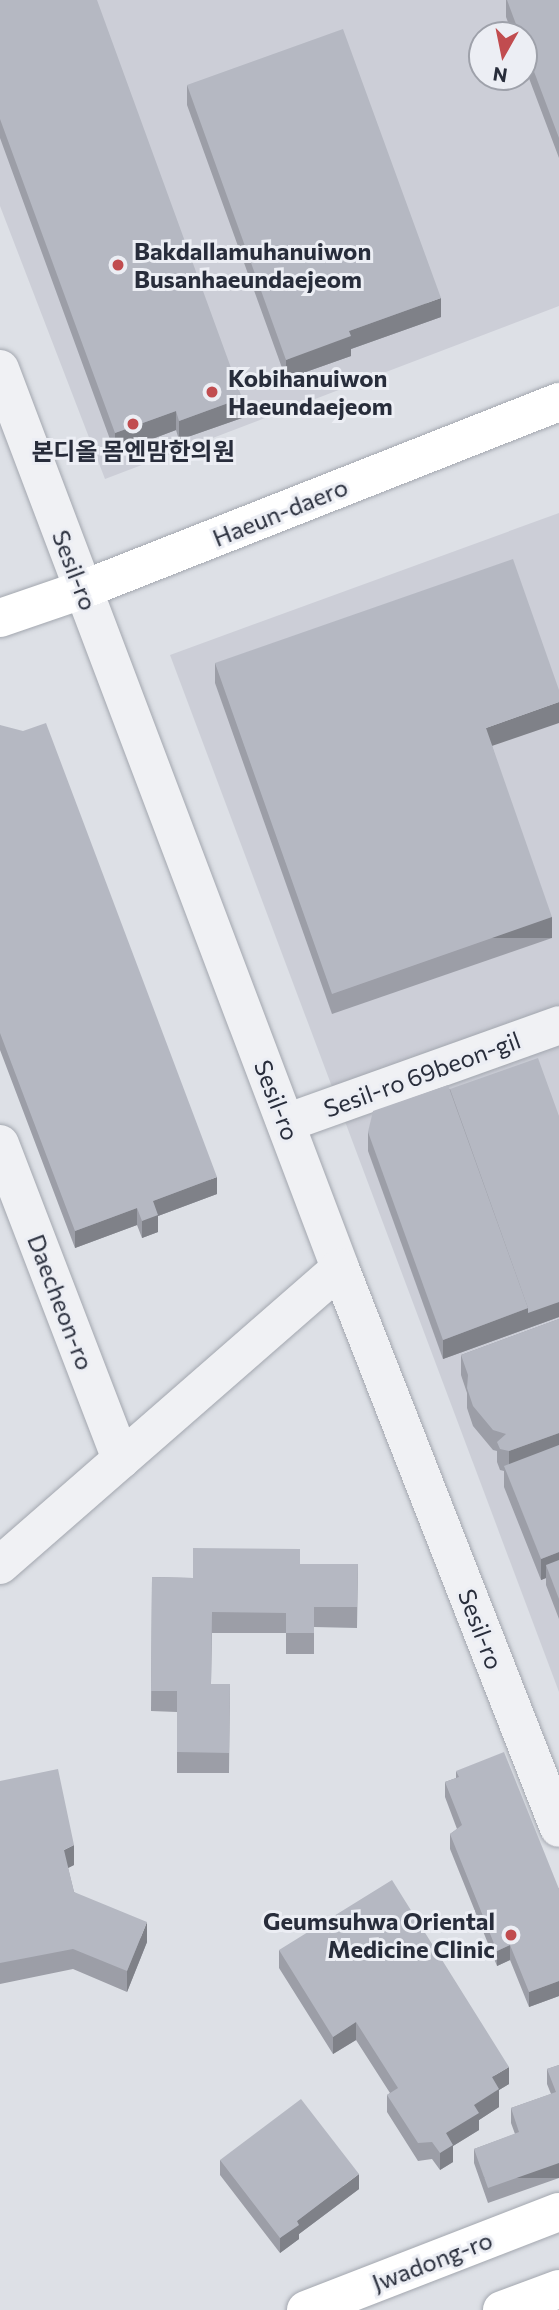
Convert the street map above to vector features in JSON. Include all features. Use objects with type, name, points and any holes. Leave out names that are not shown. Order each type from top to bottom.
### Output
[{"type":"main road","name":"Haeun-daero","points":[[0,618],[82,590],[559,402]]},
{"type":"main road","name":"Jwadong-ro","points":[[306,2310],[559,2212]]},
{"type":"main road","points":[[502,2310],[559,2289]]},
{"type":"street","name":"Sesil-ro","points":[[0,369],[340,1268],[552,1791],[559,1828]]},
{"type":"street","name":"Sesil-ro 69beon-gil","points":[[286,1123],[559,1026]]},
{"type":"street","name":"Daecheon-ro","points":[[0,1144],[121,1460]]},
{"type":"street","points":[[0,1565],[340,1268]]},
{"type":"shaded area","points":[[0,0],[559,0],[559,306],[105,479],[0,206]]},
{"type":"shaded area","points":[[559,513],[559,1692],[170,655]]},
{"type":"building","points":[[0,0],[97,0],[242,398],[179,421],[176,411],[115,433],[0,119]]},
{"type":"building","points":[[507,0],[559,0],[559,138],[538,82],[538,21],[515,21]]},
{"type":"building","points":[[343,29],[441,298],[349,331],[351,336],[286,360],[187,85]]},
{"type":"building","points":[[513,559],[559,690],[559,702],[486,728],[552,917],[332,994],[215,663]]},
{"type":"building","points":[[46,723],[217,1177],[153,1201],[158,1215],[142,1221],[137,1208],[75,1231],[0,1033],[0,725],[23,731]]},
{"type":"building","points":[[538,1058],[559,1116],[559,1302],[528,1313],[450,1089]]},
{"type":"building","points":[[448,1085],[528,1308],[443,1340],[368,1132],[373,1111]]},
{"type":"building","points":[[559,1319],[559,1433],[509,1451],[500,1449],[497,1442],[506,1434],[493,1430],[473,1406],[467,1388],[468,1375],[461,1355]]},
{"type":"building","points":[[559,1445],[559,1552],[541,1559],[504,1466]]},
{"type":"building","points":[[193,1548],[300,1549],[300,1564],[358,1564],[357,1607],[314,1607],[314,1633],[286,1633],[286,1613],[212,1612],[211,1684],[230,1684],[229,1753],[177,1752],[177,1691],[151,1691],[152,1577],[193,1578]]},
{"type":"building","points":[[559,1560],[559,1599],[546,1565]]},
{"type":"building","points":[[504,1752],[559,1889],[559,1981],[529,1992],[510,1945],[497,1951],[450,1834],[462,1825],[445,1782],[459,1777],[456,1771]]},
{"type":"building","points":[[58,1769],[74,1845],[64,1850],[74,1892],[147,1922],[127,1971],[73,1949],[0,1963],[0,1781]]},
{"type":"building","points":[[392,1880],[509,2067],[492,2077],[499,2089],[474,2105],[479,2113],[446,2133],[453,2145],[440,2153],[432,2142],[418,2143],[387,2095],[398,2088],[356,2022],[333,2037],[279,1950]]},
{"type":"building","points":[[559,2065],[559,2163],[488,2188],[474,2149],[519,2132],[511,2108],[556,2092],[547,2069]]},
{"type":"building","points":[[301,2099],[359,2174],[297,2221],[299,2225],[280,2238],[220,2160]]},
{"type":"place","name":"Bakdallamuhanuiwon Busanhaeundaejeom","points":[[118,265]]},
{"type":"place","name":"Kobihanuiwon Haeundaejeom","points":[[212,392]]},
{"type":"place","name":"본디올 몸엔맘한의원","points":[[133,424]]},
{"type":"place","name":"Geumsuhwa Oriental Medicine Clinic","points":[[511,1935]]}]
